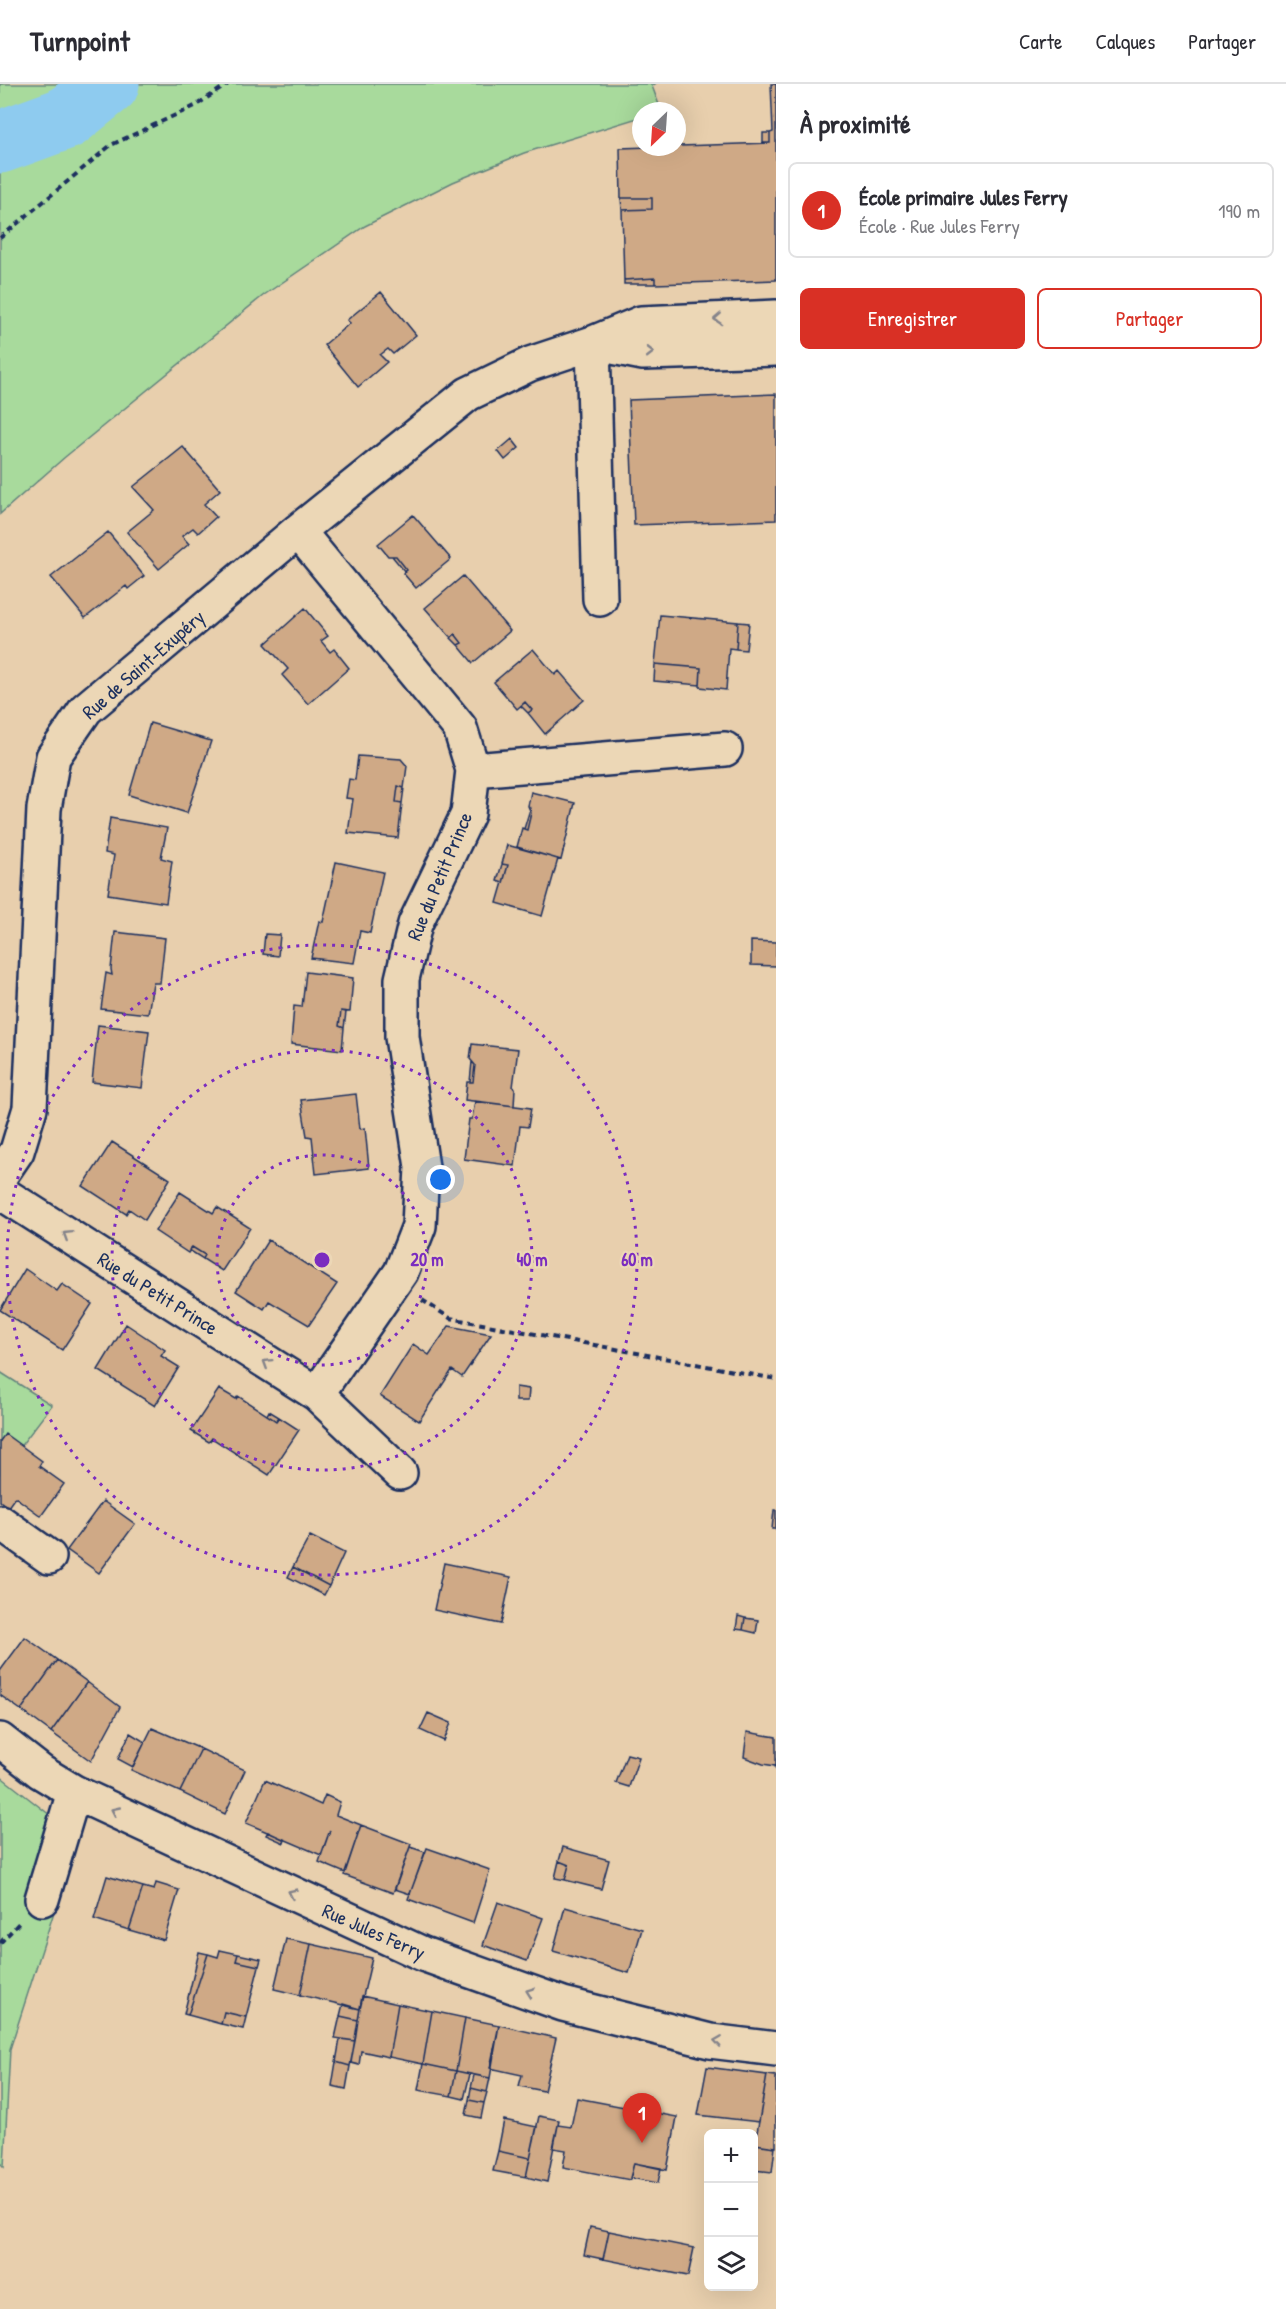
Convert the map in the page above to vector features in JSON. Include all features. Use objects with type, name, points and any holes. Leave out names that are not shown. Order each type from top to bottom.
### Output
[{"type":"street","name":"Rue de Saint-Exupéry","points":[[0,1176],[17,1150],[30,1108],[44,808],[53,757],[86,709],[298,531],[468,394],[530,364],[593,343],[641,322],[776,316]]},
{"type":"street","name":"Rue de Saint-Exupéry","points":[[593,343],[643,353],[776,349]]},
{"type":"street","points":[[593,343],[600,599]]},
{"type":"street","name":"Rue du Petit Prince","points":[[298,531],[460,728],[473,770],[468,814],[415,924],[402,979],[402,1037],[423,1167],[419,1226],[401,1272],[317,1394]]},
{"type":"street","points":[[473,770],[725,749]]},
{"type":"street","name":"Rue du Petit Prince","points":[[0,1192],[317,1394],[400,1473]]},
{"type":"street","points":[[0,1522],[49,1557]]},
{"type":"street","name":"Rue Jules Ferry","points":[[0,1740],[41,1772],[74,1792],[423,1954],[563,2004],[710,2041],[776,2049]]},
{"type":"street","points":[[42,1899],[74,1792]]},
{"type":"path","points":[[0,238],[111,145],[195,106],[228,84]]},
{"type":"path","points":[[450,1318],[776,1379]]},
{"type":"green space","points":[[0,84],[655,84],[652,86],[658,102],[632,102],[632,120],[524,153],[453,182],[365,226],[264,295],[65,457],[0,514]]},
{"type":"green space","points":[[0,1372],[52,1405],[0,1473]]},
{"type":"green space","points":[[0,1776],[55,1819],[35,1897],[54,1912],[10,2049],[4,2167],[0,2163]]},
{"type":"building","points":[[771,84],[776,84],[776,280],[655,284],[655,278],[624,280],[622,210],[652,209],[652,198],[621,198],[620,148],[632,148],[632,156],[686,156],[686,146],[770,143],[770,133],[773,132]]},
{"type":"building","points":[[763,133],[770,133],[770,143],[763,143]]},
{"type":"building","points":[[621,198],[652,198],[652,209],[622,210]]},
{"type":"building","points":[[655,278],[655,284],[624,284],[624,280]]},
{"type":"building","points":[[381,292],[416,335],[393,354],[388,349],[380,355],[387,362],[358,387],[324,345],[350,323],[347,320]]},
{"type":"building","points":[[776,394],[776,520],[634,525],[629,400]]},
{"type":"building","points":[[512,439],[519,448],[505,460],[498,451]]},
{"type":"building","points":[[183,447],[220,490],[204,504],[216,517],[198,533],[193,528],[182,536],[189,544],[159,569],[127,532],[154,510],[133,487]]},
{"type":"building","points":[[413,515],[451,559],[416,588],[403,573],[407,570],[396,556],[388,556],[378,544]]},
{"type":"building","points":[[108,532],[144,576],[128,589],[126,586],[85,618],[51,577]]},
{"type":"building","points":[[392,556],[396,556],[407,570],[405,572]]},
{"type":"building","points":[[463,576],[510,631],[473,663],[458,645],[462,643],[455,634],[451,638],[425,608]]},
{"type":"building","points":[[305,608],[328,636],[321,641],[330,652],[334,649],[349,668],[308,704],[282,675],[288,669],[265,644]]},
{"type":"building","points":[[660,615],[738,622],[736,649],[729,648],[726,690],[700,687],[701,668],[655,664]]},
{"type":"building","points":[[738,622],[749,623],[746,650],[736,649]]},
{"type":"building","points":[[455,634],[462,643],[458,645],[451,638]]},
{"type":"building","points":[[533,649],[555,675],[559,671],[584,700],[545,734],[528,713],[532,710],[525,702],[517,709],[494,682]]},
{"type":"building","points":[[655,664],[701,668],[700,685],[654,681]]},
{"type":"building","points":[[525,702],[532,710],[528,713],[521,706]]},
{"type":"building","points":[[150,723],[211,741],[187,813],[129,795]]},
{"type":"building","points":[[358,756],[401,759],[407,766],[404,788],[398,786],[396,802],[402,803],[398,838],[348,833],[353,799],[346,798],[349,779],[355,780]]},
{"type":"building","points":[[398,786],[404,788],[402,803],[396,802]]},
{"type":"building","points":[[531,792],[575,803],[561,860],[517,847],[522,828],[527,830],[531,813],[528,806]]},
{"type":"building","points":[[530,809],[531,813],[527,830],[524,829]]},
{"type":"building","points":[[110,818],[167,828],[161,858],[172,861],[166,903],[108,894],[114,855],[105,853]]},
{"type":"building","points":[[507,845],[558,859],[542,916],[497,903],[508,865],[502,864]]},
{"type":"building","points":[[336,862],[383,872],[370,933],[360,931],[354,963],[311,958],[319,921],[323,922]]},
{"type":"building","points":[[502,864],[508,865],[503,883],[497,881]]},
{"type":"building","points":[[115,932],[165,938],[160,983],[153,983],[148,1014],[101,1009],[106,973],[112,975]]},
{"type":"building","points":[[265,934],[280,935],[278,956],[263,954]]},
{"type":"building","points":[[751,941],[776,942],[776,966],[751,965]]},
{"type":"building","points":[[306,972],[353,978],[350,1012],[341,1011],[339,1026],[344,1028],[342,1050],[291,1044],[294,1006],[302,1007]]},
{"type":"building","points":[[341,1011],[346,1012],[344,1028],[339,1026]]},
{"type":"building","points":[[98,1025],[149,1031],[142,1088],[92,1082]]},
{"type":"building","points":[[472,1044],[518,1049],[513,1087],[515,1088],[514,1106],[465,1100],[467,1082],[473,1082],[475,1065],[470,1059]]},
{"type":"building","points":[[472,1062],[475,1065],[473,1082],[470,1082]]},
{"type":"building","points":[[356,1094],[360,1129],[365,1128],[369,1168],[316,1174],[312,1137],[307,1136],[301,1100]]},
{"type":"building","points":[[475,1101],[531,1108],[528,1127],[520,1126],[515,1166],[464,1159],[469,1119],[472,1119]]},
{"type":"building","points":[[112,1142],[170,1179],[145,1220],[129,1209],[126,1214],[83,1186]]},
{"type":"building","points":[[180,1192],[213,1213],[217,1207],[250,1228],[222,1271],[203,1259],[205,1255],[192,1247],[188,1253],[155,1231]]},
{"type":"building","points":[[268,1240],[337,1284],[309,1325],[269,1301],[264,1309],[236,1291]]},
{"type":"building","points":[[192,1247],[205,1255],[203,1259],[189,1250]]},
{"type":"building","points":[[25,1269],[57,1291],[62,1284],[92,1304],[62,1350],[0,1310]]},
{"type":"building","points":[[126,1324],[165,1350],[161,1356],[179,1367],[155,1406],[98,1370]]},
{"type":"building","points":[[449,1326],[491,1334],[462,1377],[452,1370],[419,1421],[380,1396],[413,1344],[429,1355]]},
{"type":"building","points":[[516,1387],[529,1389],[528,1401],[516,1401]]},
{"type":"building","points":[[219,1389],[236,1399],[238,1396],[276,1421],[279,1417],[299,1430],[269,1475],[212,1438],[209,1442],[191,1431]]},
{"type":"building","points":[[269,1411],[279,1417],[276,1421],[267,1415]]},
{"type":"building","points":[[5,1434],[42,1461],[39,1466],[64,1484],[41,1516],[15,1497],[8,1507],[0,1501],[0,1441]]},
{"type":"building","points":[[103,1501],[135,1524],[99,1573],[67,1550]]},
{"type":"building","points":[[774,1510],[776,1510],[776,1529],[772,1529]]},
{"type":"building","points":[[310,1536],[344,1553],[329,1586],[293,1567]]},
{"type":"building","points":[[444,1563],[511,1577],[501,1624],[434,1610]]},
{"type":"building","points":[[293,1567],[329,1586],[324,1595],[288,1577]]},
{"type":"building","points":[[738,1616],[745,1618],[743,1630],[736,1629]]},
{"type":"building","points":[[745,1618],[758,1620],[756,1633],[743,1630]]},
{"type":"building","points":[[25,1637],[57,1660],[21,1710],[0,1695],[0,1671]]},
{"type":"building","points":[[57,1660],[87,1682],[51,1732],[21,1710]]},
{"type":"building","points":[[87,1682],[120,1707],[91,1761],[51,1732]]},
{"type":"building","points":[[428,1713],[451,1723],[444,1741],[420,1730]]},
{"type":"building","points":[[152,1728],[201,1749],[180,1792],[131,1770]]},
{"type":"building","points":[[747,1732],[776,1737],[776,1770],[775,1766],[744,1757]]},
{"type":"building","points":[[130,1733],[145,1742],[133,1767],[118,1759]]},
{"type":"building","points":[[201,1749],[245,1770],[225,1814],[180,1792]]},
{"type":"building","points":[[627,1754],[639,1757],[629,1787],[616,1783]]},
{"type":"building","points":[[265,1780],[321,1805],[325,1795],[340,1802],[336,1815],[361,1825],[345,1873],[319,1862],[330,1830],[321,1855],[246,1823]]},
{"type":"building","points":[[361,1825],[411,1844],[393,1893],[344,1875]]},
{"type":"building","points":[[268,1832],[285,1840],[284,1843],[266,1835]]},
{"type":"building","points":[[410,1847],[425,1852],[410,1894],[395,1889]]},
{"type":"building","points":[[563,1847],[609,1860],[601,1889],[565,1880],[569,1865],[559,1861]]},
{"type":"building","points":[[427,1848],[490,1870],[473,1923],[408,1899]]},
{"type":"building","points":[[559,1861],[569,1865],[565,1880],[555,1878]]},
{"type":"building","points":[[107,1876],[143,1887],[129,1930],[94,1919]]},
{"type":"building","points":[[156,1883],[179,1890],[164,1940],[129,1930],[143,1887],[154,1890]]},
{"type":"building","points":[[498,1902],[543,1918],[527,1961],[483,1945]]},
{"type":"building","points":[[565,1907],[642,1929],[629,1973],[553,1951]]},
{"type":"building","points":[[286,1939],[311,1944],[300,1995],[274,1989]]},
{"type":"building","points":[[311,1944],[372,1958],[360,2009],[300,1995]]},
{"type":"building","points":[[220,1950],[238,1954],[236,1961],[259,1966],[246,2017],[224,2012],[221,2024],[188,2015],[208,1954],[218,1957]]},
{"type":"building","points":[[199,1952],[208,1954],[188,2015],[184,2014]]},
{"type":"building","points":[[238,1954],[261,1959],[259,1966],[236,1961]]},
{"type":"building","points":[[362,1996],[398,2004],[389,2057],[361,2051],[359,2065],[351,2063]]},
{"type":"building","points":[[343,2004],[360,2009],[358,2020],[340,2016]]},
{"type":"building","points":[[398,2004],[432,2011],[423,2064],[389,2057]]},
{"type":"building","points":[[432,2011],[465,2018],[456,2071],[423,2064]]},
{"type":"building","points":[[224,2012],[246,2017],[243,2029],[221,2024]]},
{"type":"building","points":[[340,2016],[358,2020],[355,2041],[335,2038]]},
{"type":"building","points":[[465,2018],[499,2025],[490,2078],[456,2071]]},
{"type":"building","points":[[499,2025],[556,2038],[544,2091],[519,2086],[522,2075],[490,2068]]},
{"type":"building","points":[[340,2039],[355,2041],[350,2066],[336,2062]]},
{"type":"building","points":[[336,2062],[350,2066],[346,2089],[332,2086]]},
{"type":"building","points":[[423,2064],[456,2071],[451,2096],[418,2090]]},
{"type":"building","points":[[707,2067],[767,2075],[759,2122],[698,2115]]},
{"type":"building","points":[[456,2071],[470,2074],[464,2099],[451,2096]]},
{"type":"building","points":[[474,2075],[490,2078],[487,2092],[471,2088]]},
{"type":"building","points":[[767,2075],[776,2076],[776,2147],[758,2144],[758,2129]]},
{"type":"building","points":[[471,2088],[487,2092],[484,2103],[469,2100]]},
{"type":"building","points":[[577,2098],[677,2117],[667,2170],[634,2163],[630,2180],[563,2167],[566,2150],[553,2148],[558,2125],[571,2127]]},
{"type":"building","points":[[469,2100],[484,2103],[481,2118],[466,2115]]},
{"type":"building","points":[[539,2116],[559,2120],[547,2182],[526,2177]]},
{"type":"building","points":[[504,2120],[537,2127],[530,2158],[498,2151]]},
{"type":"building","points":[[758,2144],[775,2147],[772,2172],[758,2170]]},
{"type":"building","points":[[498,2151],[530,2158],[526,2177],[493,2171]]},
{"type":"building","points":[[634,2163],[661,2168],[658,2183],[630,2178]]},
{"type":"building","points":[[590,2227],[609,2231],[603,2259],[584,2255]]},
{"type":"building","points":[[609,2231],[694,2248],[688,2276],[603,2259]]},
{"type":"waterway","points":[[0,142],[66,118],[108,84]]},
{"type":"place","name":"École primaire Jules Ferry","points":[[642,2143]]}]
